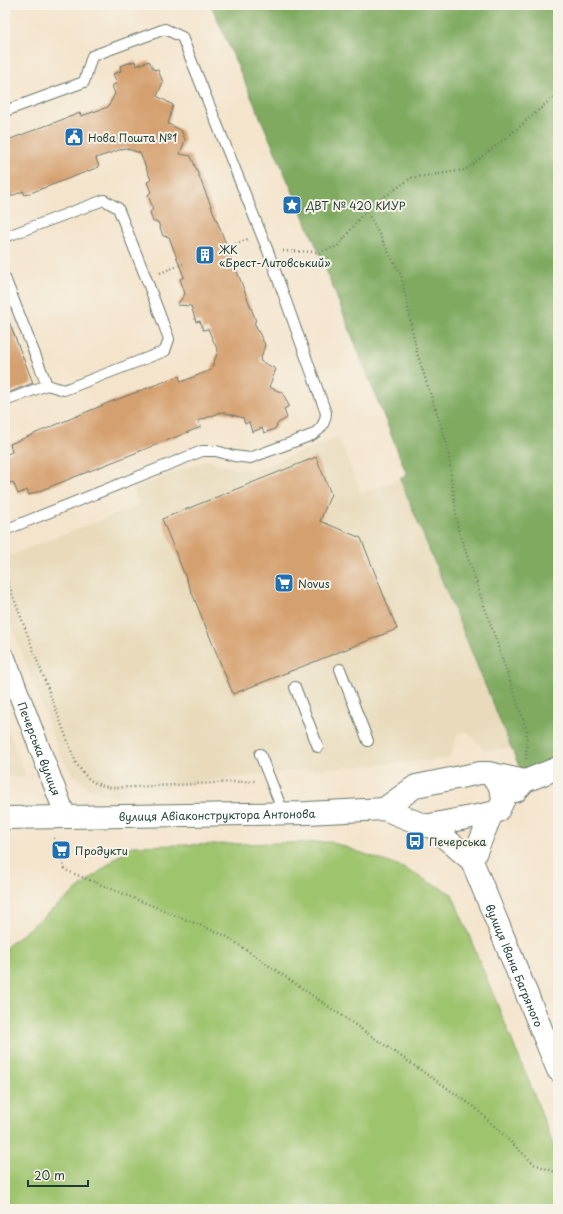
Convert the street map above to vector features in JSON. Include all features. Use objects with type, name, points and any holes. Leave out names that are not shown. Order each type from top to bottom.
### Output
[{"type":"main road","points":[[428,826],[495,812],[525,781],[558,768]]},
{"type":"main road","points":[[384,809],[416,786],[480,773],[488,773],[525,781]]},
{"type":"main road","points":[[472,861],[495,812],[504,799],[498,782],[488,773]]},
{"type":"main road","name":"вулиця Івана Багряного","points":[[416,786],[409,801],[412,814],[472,861],[558,1070]]},
{"type":"main road","name":"вулиця Авіаконструктора Антонова","points":[[5,818],[284,814],[384,809],[428,826]]},
{"type":"street","name":"Печерська вулиця","points":[[5,658],[57,817]]},
{"type":"lane","points":[[5,111],[84,82],[92,56],[165,29],[182,37],[268,251],[326,413],[325,421],[320,429],[312,435],[250,458],[202,451],[5,530]]},
{"type":"lane","points":[[5,237],[104,200],[118,208],[169,339],[165,351],[64,390],[47,385],[5,401]]},
{"type":"lane","points":[[5,278],[47,385]]},
{"type":"lane","points":[[340,669],[368,741]]},
{"type":"lane","points":[[295,687],[318,747]]},
{"type":"lane","points":[[260,754],[284,814]]},
{"type":"path","points":[[268,251],[319,252],[338,246],[366,210],[411,178],[464,170],[509,136],[550,100],[558,95]]},
{"type":"path","points":[[366,210],[402,275],[417,353],[447,444],[458,529],[527,731],[525,781]]},
{"type":"path","points":[[228,247],[261,234]]},
{"type":"path","points":[[146,278],[183,264]]},
{"type":"path","points":[[5,575],[76,763],[84,775],[98,785],[113,788],[270,781]]},
{"type":"path","points":[[57,817],[64,870],[226,936],[473,1106],[534,1164],[558,1173]]},
{"type":"shaded area","points":[[338,437],[361,493],[400,479],[512,748],[485,751],[467,731],[458,734],[449,759],[261,774],[110,795],[89,789],[73,775],[61,757],[5,608],[5,557],[140,505],[133,488],[207,460],[235,469],[258,469]]},
{"type":"shaded area","points":[[5,722],[26,777],[5,777]]},
{"type":"green space","points":[[211,5],[558,5],[558,768],[525,781],[400,479],[407,475],[319,252]]},
{"type":"green space","points":[[331,842],[401,867],[452,894],[536,1099],[558,1158],[558,1209],[5,1209],[5,948],[131,846]]},
{"type":"building","points":[[135,61],[136,66],[149,61],[153,69],[158,70],[163,82],[157,96],[173,105],[168,124],[181,130],[185,140],[180,154],[191,156],[256,321],[254,322],[265,345],[260,361],[276,369],[269,387],[283,393],[289,406],[284,409],[287,418],[278,423],[275,429],[264,433],[262,428],[252,432],[249,422],[245,424],[243,418],[222,412],[198,421],[201,427],[29,495],[27,490],[18,494],[13,482],[9,483],[5,475],[5,455],[12,452],[10,444],[108,403],[179,376],[181,382],[211,370],[218,351],[208,329],[203,330],[200,321],[196,322],[191,306],[177,305],[185,294],[180,279],[184,277],[169,237],[163,236],[158,222],[153,222],[150,212],[153,209],[148,195],[151,192],[147,182],[151,180],[140,153],[125,148],[96,158],[99,167],[25,195],[23,191],[5,199],[5,141],[80,113],[81,116],[108,107],[115,94],[112,86],[117,83],[113,74],[121,71],[120,66]]},
{"type":"building","points":[[5,314],[33,383],[5,394]]},
{"type":"building","name":"Novus","points":[[316,457],[331,494],[320,521],[361,538],[397,629],[233,694],[162,519]]},
{"type":"place","name":"Нова Пошта №1","points":[[74,137]]},
{"type":"place","name":"ДВТ № 420 КИУР","points":[[292,205]]},
{"type":"place","name":"ЖК «Брест-Литовський»","points":[[205,255]]},
{"type":"place","name":"Novus","points":[[284,583]]},
{"type":"place","name":"Печерська","points":[[415,841]]},
{"type":"place","name":"Продукти","points":[[61,850]]}]
